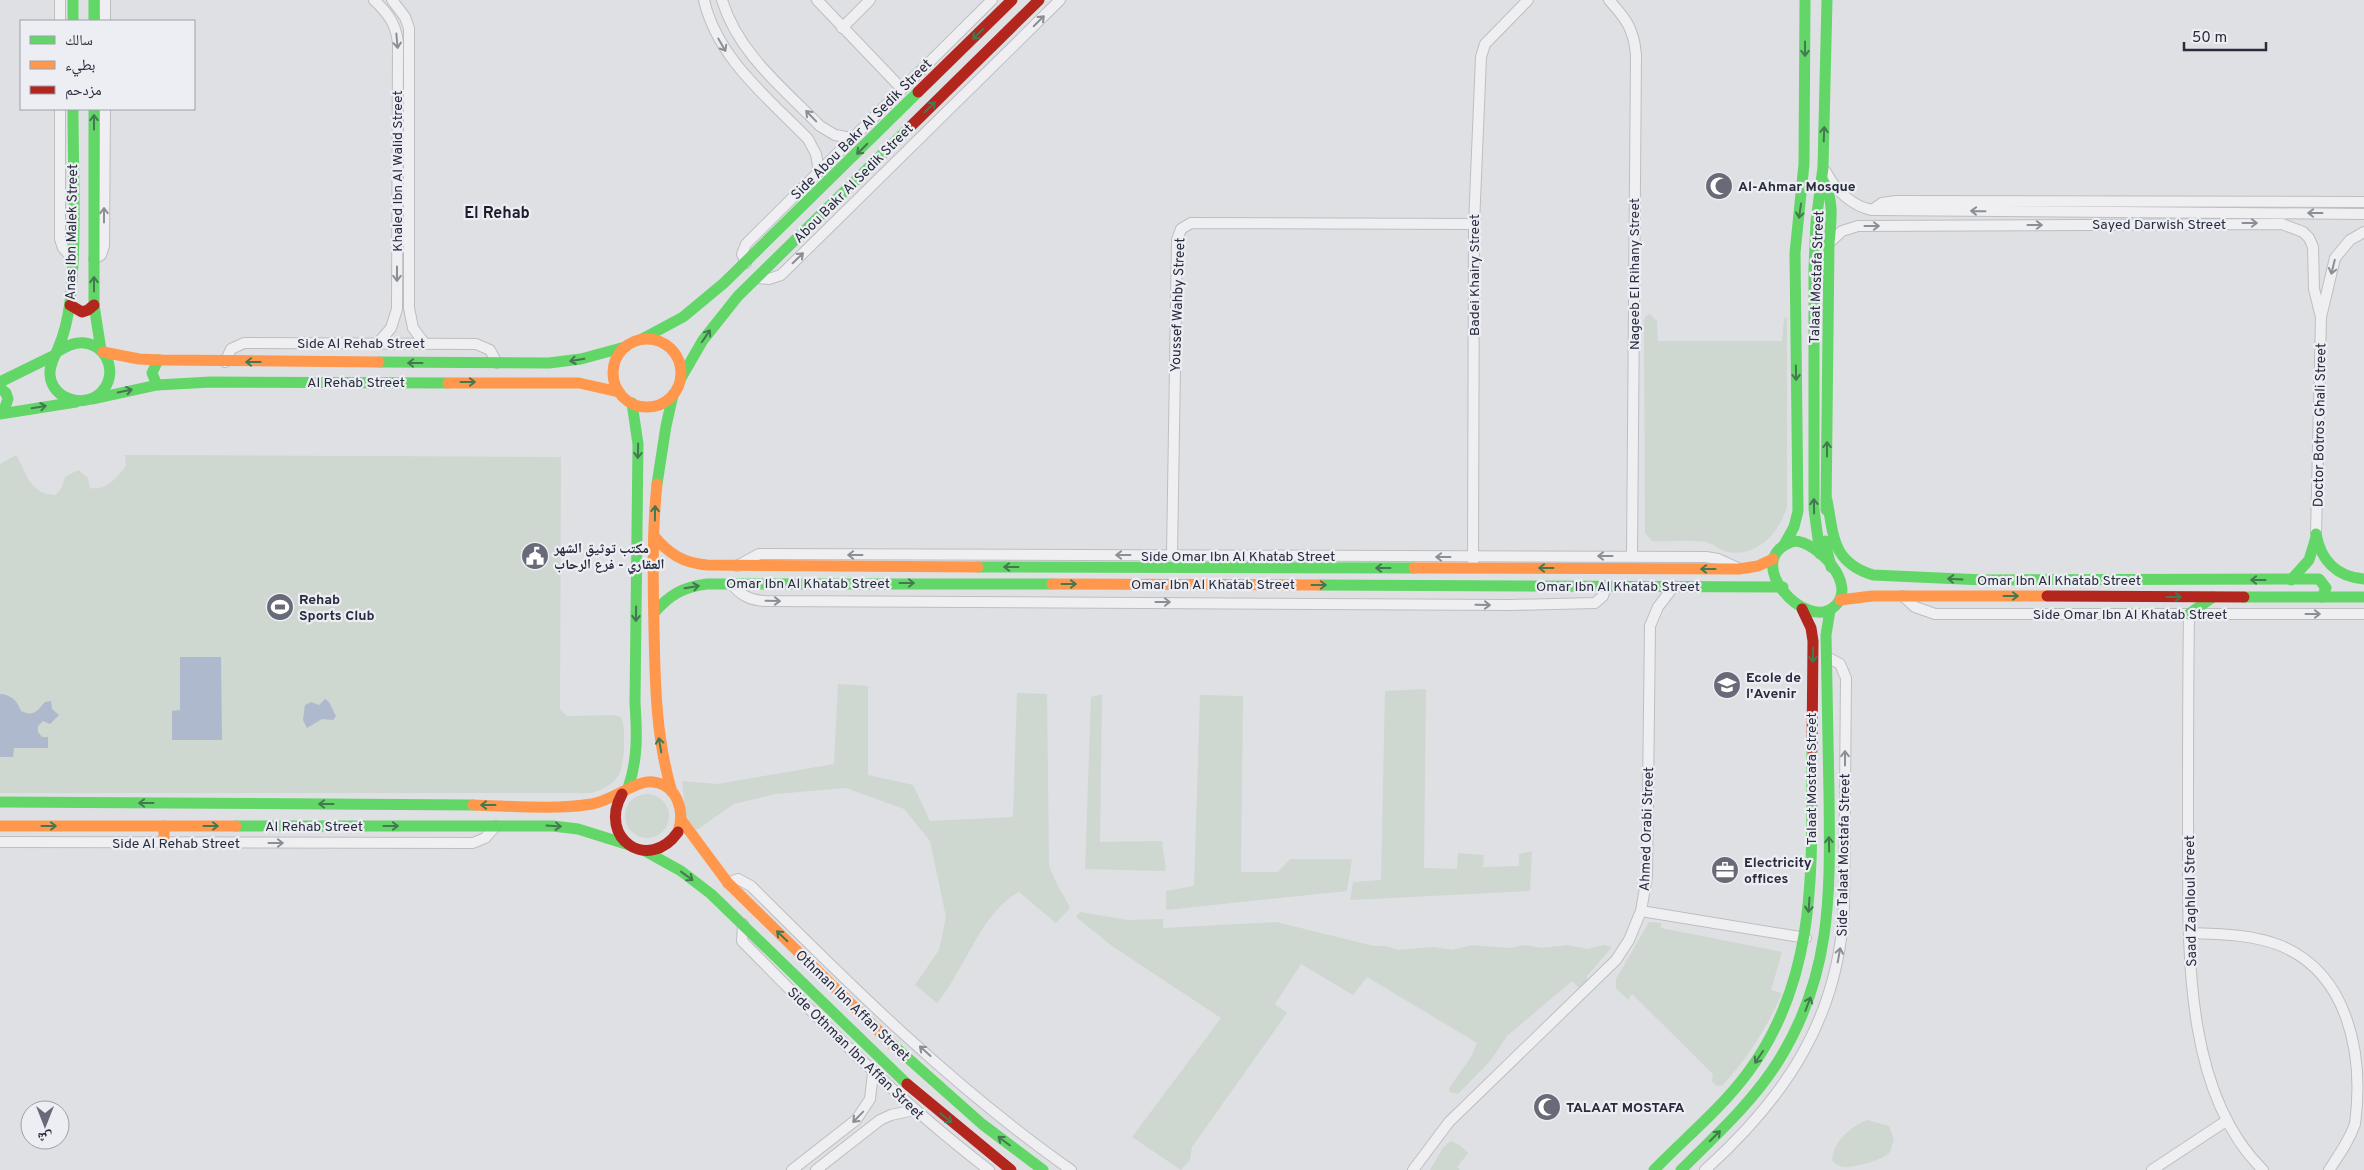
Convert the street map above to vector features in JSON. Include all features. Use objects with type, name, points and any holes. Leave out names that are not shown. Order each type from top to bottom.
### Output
[{"type":"street","points":[[60,0],[60,20]]},
{"type":"street","points":[[73,0],[73,20]]},
{"type":"street","points":[[94,0],[94,20]]},
{"type":"street","points":[[105,0],[105,20]]},
{"type":"street","name":"Khaled Ibn Al Walid Street","points":[[374,0],[389,16],[397,34],[397,309],[390,328],[378,343]]},
{"type":"street","name":"Khaled Ibn Al Walid Street","points":[[392,0],[405,17],[409,33],[410,318],[413,328],[425,344]]},
{"type":"street","points":[[704,0],[712,27],[727,54],[808,139],[816,154],[819,171]]},
{"type":"street","points":[[722,0],[728,18],[746,50],[820,126],[835,135],[852,138]]},
{"type":"street","points":[[817,0],[902,90]]},
{"type":"street","points":[[842,28],[870,0]]},
{"type":"street","name":"Side Abou Bakr Al Sedik Street","points":[[746,263],[742,254],[746,244],[992,0]]},
{"type":"street","name":"Abou Bakr Al Sedik Street","points":[[642,339],[670,325],[696,307],[746,263],[1012,0]]},
{"type":"street","name":"Abou Bakr Al Sedik Street","points":[[681,378],[712,327],[738,296],[1038,0]]},
{"type":"street","points":[[757,278],[769,279],[781,275],[1060,0]]},
{"type":"street","name":"Badei Khairy Street","points":[[1473,563],[1474,224],[1483,50],[1485,44],[1528,0]]},
{"type":"street","name":"Nageeb El Rihany Street","points":[[1609,0],[1623,15],[1635,36],[1636,55],[1632,556]]},
{"type":"street","name":"Talaat Mostafa Street","points":[[1784,545],[1794,527],[1798,511],[1795,253],[1804,164],[1805,0]]},
{"type":"street","name":"Talaat Mostafa Street","points":[[1820,554],[1814,509],[1814,268],[1816,222],[1822,173],[1827,0]]},
{"type":"street","points":[[1806,29],[1827,29]]},
{"type":"street","points":[[60,110],[60,239],[63,248],[73,259]]},
{"type":"street","name":"Anas Ibn Malek Street","points":[[56,354],[70,305],[73,259],[73,110]]},
{"type":"street","name":"Anas Ibn Malek Street","points":[[94,110],[94,305],[102,351]]},
{"type":"street","points":[[94,259],[101,255],[104,246],[105,110]]},
{"type":"street","points":[[1822,173],[1832,201],[1827,500],[1824,538],[1831,567]]},
{"type":"street","name":"Sayed Darwish Street","points":[[1822,173],[1856,205],[1872,210],[2364,214]]},
{"type":"street","points":[[397,191],[410,192]]},
{"type":"street","points":[[1872,210],[1882,203],[1896,201],[2364,202]]},
{"type":"street","points":[[2180,202],[2180,214]]},
{"type":"street","points":[[2340,202],[2340,213]]},
{"type":"street","name":"Youssef Wahby Street","points":[[1172,555],[1176,240],[1181,229],[1191,223],[1474,224]]},
{"type":"street","name":"Sayed Darwish Street","points":[[1830,243],[1842,231],[1858,226],[2282,224],[2296,228],[2309,238],[2313,247],[2316,297],[2321,316]]},
{"type":"street","points":[[2321,316],[2335,258],[2350,240],[2364,232]]},
{"type":"street","points":[[70,305],[77,312],[92,309],[94,305]]},
{"type":"street","name":"Doctor Botros Ghali Street","points":[[2316,534],[2321,316]]},
{"type":"street","points":[[632,403],[638,444],[635,703],[637,747],[634,774],[617,802],[613,820],[615,829],[626,844],[645,851],[656,850],[665,846],[679,831],[682,821],[680,805],[672,792],[656,725],[654,614],[654,536],[657,472],[673,395],[681,378],[678,359],[666,344],[654,339],[642,339],[624,347],[614,364],[613,374],[619,392],[632,403],[650,407],[659,405],[673,395]]},
{"type":"street","points":[[0,382],[56,354],[70,343],[78,342],[87,342],[102,351],[107,359],[110,374],[105,389],[93,399],[2,413]]},
{"type":"street","name":"Side Al Rehab Street","points":[[225,362],[231,349],[244,343],[378,343],[483,346],[490,350],[497,363]]},
{"type":"street","name":"Al Rehab Street","points":[[102,351],[158,360],[497,363],[564,362],[588,358],[624,347]]},
{"type":"street","points":[[56,354],[50,370],[53,385],[63,397],[78,402]]},
{"type":"street","points":[[157,385],[154,381],[152,370],[158,360]]},
{"type":"street","name":"Al Rehab Street","points":[[93,399],[157,385],[211,382],[579,383],[619,392]]},
{"type":"street","points":[[0,388],[9,399],[8,407],[2,413]]},
{"type":"street","name":"Omar Ibn Al Khatab Street","points":[[1827,500],[1832,536],[1838,552],[1856,570],[1873,575],[1984,580],[2322,581],[2326,591],[2322,597]]},
{"type":"street","points":[[2316,534],[2322,555],[2331,566],[2344,575],[2364,578]]},
{"type":"street","points":[[2291,580],[2309,560],[2316,534]]},
{"type":"street","name":"Omar Ibn Al Khatab Street","points":[[654,536],[662,548],[674,558],[689,564],[737,566],[1245,568],[1473,563],[1739,569],[1758,566],[1773,559]]},
{"type":"street","points":[[1795,541],[1806,543],[1820,554],[1842,584],[1840,600],[1830,610],[1819,614],[1802,609],[1783,587],[1773,572],[1773,559],[1784,545],[1795,541]]},
{"type":"street","name":"Side Omar Ibn Al Khatab Street","points":[[737,566],[759,554],[1172,555],[1473,563],[1632,556],[1706,557],[1718,559],[1739,569]]},
{"type":"street","points":[[1245,568],[1245,585]]},
{"type":"street","points":[[731,583],[737,592],[746,597],[765,601],[1500,605],[1595,603],[1603,596],[1606,586]]},
{"type":"street","name":"Omar Ibn Al Khatab Street","points":[[654,614],[662,603],[680,589],[731,583],[1783,587]]},
{"type":"street","name":"Ahmed Orabi Street","points":[[1413,1170],[1449,1122],[1606,972],[1629,940],[1641,912],[1647,876],[1650,626],[1658,607],[1674,586]]},
{"type":"street","name":"Omar Ibn Al Khatab Street","points":[[1840,600],[1863,596],[2364,597]]},
{"type":"street","name":"Side Omar Ibn Al Khatab Street","points":[[1903,596],[1914,607],[1935,614],[2364,614]]},
{"type":"street","points":[[2189,614],[2214,597]]},
{"type":"street","name":"Talaat Mostafa Street","points":[[1654,1170],[1726,1098],[1748,1072],[1767,1044],[1793,989],[1806,938],[1811,887],[1813,641],[1811,628],[1802,609]]},
{"type":"street","name":"Talaat Mostafa Street","points":[[1681,1170],[1741,1110],[1764,1082],[1794,1034],[1813,990],[1827,926],[1830,887],[1826,635],[1830,610]]},
{"type":"street","name":"Saad Zaghloul Street","points":[[2189,614],[2189,933],[2194,1000],[2202,1048],[2216,1097],[2226,1121],[2238,1141],[2263,1170]]},
{"type":"street","name":"Side Talaat Mostafa Street","points":[[1705,1170],[1752,1123],[1791,1074],[1809,1043],[1834,980],[1843,931],[1844,906],[1846,678],[1840,664],[1827,656]]},
{"type":"street","points":[[1811,766],[1828,765]]},
{"type":"street","points":[[625,791],[646,782],[655,783],[672,792]]},
{"type":"street","name":"Al Rehab Street","points":[[2,802],[575,806],[597,804],[625,791]]},
{"type":"street","points":[[1,826],[2,802]]},
{"type":"street","name":"Othman Ibn Affan Street","points":[[682,821],[728,883],[917,1068],[982,1124],[1043,1170]]},
{"type":"street","name":"Al Rehab Street","points":[[1,826],[553,826],[578,829],[626,844]]},
{"type":"street","points":[[164,826],[164,842]]},
{"type":"street","name":"Side Al Rehab Street","points":[[0,842],[473,842],[486,838],[496,826]]},
{"type":"street","name":"Othman Ibn Affan Street","points":[[645,851],[697,883],[743,924],[904,1082],[1011,1170]]},
{"type":"street","points":[[728,883],[738,879],[751,886],[848,982],[999,1118],[1071,1170]]},
{"type":"street","points":[[1641,912],[1806,938]]},
{"type":"street","name":"Side Othman Ibn Affan Street","points":[[743,924],[742,941],[873,1073],[914,1110],[989,1170]]},
{"type":"street","points":[[2189,933],[2234,935],[2255,938],[2280,945],[2307,961],[2326,978],[2342,998],[2351,1016],[2356,1036],[2361,1062],[2360,1087],[2354,1124],[2345,1146],[2329,1170]]},
{"type":"street","points":[[904,1082],[917,1068]]},
{"type":"street","points":[[792,1170],[856,1120],[870,1099],[873,1073]]},
{"type":"street","points":[[816,1170],[880,1120],[891,1115],[914,1110]]},
{"type":"street","points":[[2152,1170],[2226,1121]]},
{"type":"shaded area","points":[[1650,314],[1657,321],[1658,341],[1782,341],[1784,319],[1787,317],[1787,506],[1779,526],[1765,542],[1756,548],[1746,552],[1735,553],[1724,551],[1707,542],[1652,541],[1645,533],[1644,321],[1646,316]]},
{"type":"shaded area","name":"Rehab Sports Club","points":[[16,455],[30,482],[35,487],[47,494],[56,495],[62,487],[65,477],[78,470],[88,478],[90,488],[106,486],[126,466],[125,455],[561,457],[560,709],[567,716],[615,715],[621,717],[624,728],[624,745],[621,770],[618,776],[608,786],[591,793],[0,793],[0,464]]},
{"type":"shaded area","points":[[838,684],[868,686],[868,775],[913,785],[930,821],[1013,817],[1017,693],[1047,694],[1049,864],[1070,908],[1056,923],[1019,892],[1006,901],[984,927],[947,990],[937,1003],[915,985],[939,950],[946,917],[930,841],[904,809],[846,788],[776,794],[734,804],[688,836],[682,781],[717,784],[834,764]]},
{"type":"shaded area","points":[[1426,689],[1424,868],[1457,869],[1458,853],[1484,855],[1483,867],[1519,866],[1519,854],[1532,851],[1530,891],[1350,900],[1353,882],[1381,880],[1385,691]]},
{"type":"shaded area","points":[[1102,694],[1100,842],[1162,841],[1166,871],[1085,869],[1091,697]]},
{"type":"shaded area","points":[[1200,695],[1243,696],[1241,872],[1278,872],[1290,859],[1352,859],[1347,891],[1166,910],[1166,891],[1194,886]]},
{"type":"shaded area","points":[[647,794],[659,798],[665,804],[669,816],[665,828],[659,834],[647,838],[635,834],[629,828],[625,816],[629,804],[635,798]]},
{"type":"shaded area","points":[[1080,912],[1128,920],[1163,919],[1163,928],[1276,922],[1374,946],[1386,946],[1399,950],[1434,947],[1452,950],[1471,945],[1509,948],[1525,945],[1541,948],[1568,945],[1587,949],[1604,945],[1612,947],[1587,976],[1587,981],[1579,988],[1572,981],[1507,1036],[1491,1060],[1458,1094],[1450,1092],[1449,1088],[1471,1057],[1477,1043],[1367,977],[1353,995],[1301,964],[1275,1004],[1287,1013],[1192,1147],[1190,1160],[1181,1170],[1132,1137],[1221,1018],[1112,946],[1076,917]]},
{"type":"shaded area","points":[[1649,922],[1661,923],[1661,928],[1782,952],[1771,990],[1782,993],[1756,1042],[1723,1085],[1717,1086],[1712,1081],[1713,1074],[1632,994],[1628,1000],[1616,988],[1616,979]]},
{"type":"shaded area","points":[[1867,1120],[1889,1126],[1894,1139],[1890,1152],[1881,1158],[1863,1164],[1846,1167],[1836,1164],[1832,1160],[1839,1141],[1849,1131]]},
{"type":"shaded area","points":[[1451,1141],[1461,1146],[1468,1153],[1457,1167],[1460,1170],[1430,1170],[1443,1148]]},
{"type":"water","points":[[180,657],[221,657],[222,740],[172,740],[172,711],[180,710]]},
{"type":"water","points":[[0,694],[10,697],[18,704],[21,711],[25,713],[32,713],[45,702],[51,701],[52,709],[59,715],[50,724],[43,721],[38,726],[38,732],[42,737],[48,737],[48,748],[14,748],[13,757],[0,757]]},
{"type":"water","points":[[325,699],[329,702],[336,716],[333,720],[322,719],[307,728],[303,720],[305,705],[311,702],[319,705]]},
{"type":"traffic: fast","points":[[73,0],[73,20]]},
{"type":"traffic: fast","points":[[94,0],[94,20]]},
{"type":"traffic: fast","points":[[1784,545],[1794,527],[1798,511],[1795,253],[1804,164],[1805,0]]},
{"type":"traffic: fast","points":[[1820,554],[1814,509],[1814,268],[1816,222],[1823,167],[1827,0]]},
{"type":"traffic: fast","points":[[642,339],[683,317],[724,283],[918,92]]},
{"type":"traffic: fast","points":[[57,352],[69,345],[78,343],[87,343],[95,346],[106,357],[109,365],[110,373],[104,389],[90,399],[72,400],[57,391],[52,384],[50,375],[52,363],[66,324],[70,302],[74,230],[73,110]]},
{"type":"traffic: fast","points":[[94,110],[94,305],[101,350]]},
{"type":"traffic: fast","points":[[681,378],[703,340],[738,296],[909,128]]},
{"type":"traffic: fast","points":[[1822,179],[1829,195],[1831,210],[1826,510]]},
{"type":"traffic: fast","points":[[379,362],[549,363],[581,359],[625,347]]},
{"type":"traffic: fast","points":[[0,382],[55,355]]},
{"type":"traffic: fast","points":[[157,385],[152,373],[158,360]]},
{"type":"traffic: fast","points":[[93,399],[157,385],[211,382],[448,383]]},
{"type":"traffic: fast","points":[[0,388],[6,393],[8,399],[3,413]]},
{"type":"traffic: fast","points":[[657,484],[673,395]]},
{"type":"traffic: fast","points":[[0,414],[76,402]]},
{"type":"traffic: fast","points":[[628,788],[634,767],[636,735],[638,444],[632,403]]},
{"type":"traffic: fast","points":[[1827,500],[1831,526],[1842,555],[1860,570],[1873,575],[1984,580],[2319,579],[2326,588],[2322,597]]},
{"type":"traffic: fast","points":[[2316,534],[2318,544],[2326,560],[2332,566],[2346,575],[2364,579]]},
{"type":"traffic: fast","points":[[2291,580],[2309,560],[2316,537]]},
{"type":"traffic: fast","points":[[1795,541],[1814,548],[1832,565],[1838,575],[1842,586],[1841,596],[1836,605],[1824,612],[1809,610],[1795,603],[1783,591],[1775,576],[1773,562],[1779,550],[1795,541]]},
{"type":"traffic: fast","points":[[1825,541],[1831,567]]},
{"type":"traffic: fast","points":[[978,567],[1414,568]]},
{"type":"traffic: fast","points":[[654,613],[665,601],[677,593],[691,587],[707,584],[1052,584]]},
{"type":"traffic: fast","points":[[1320,585],[1783,587]]},
{"type":"traffic: fast","points":[[2189,614],[2213,597]]},
{"type":"traffic: fast","points":[[2244,597],[2364,597]]},
{"type":"traffic: fast","points":[[1681,1170],[1733,1118],[1769,1075],[1797,1028],[1810,996],[1819,963],[1825,931],[1828,898],[1829,794],[1826,635],[1830,610]]},
{"type":"traffic: fast","points":[[1654,1170],[1716,1110],[1749,1071],[1772,1034],[1789,996],[1800,957],[1807,916],[1812,834],[1812,749]]},
{"type":"traffic: fast","points":[[0,802],[473,805]]},
{"type":"traffic: fast","points":[[236,826],[553,826],[578,829],[626,844]]},
{"type":"traffic: fast","points":[[645,851],[681,871],[711,894],[907,1084]]},
{"type":"traffic: fast","points":[[892,1044],[982,1124],[1043,1170]]},
{"type":"traffic: slow","points":[[647,339],[660,342],[671,349],[678,360],[681,373],[678,386],[671,397],[660,404],[647,407],[634,404],[623,397],[616,386],[613,373],[616,360],[623,349],[634,342],[647,339]]},
{"type":"traffic: slow","points":[[103,352],[139,359],[162,360],[379,362]]},
{"type":"traffic: slow","points":[[448,383],[579,383],[619,392]]},
{"type":"traffic: slow","points":[[657,484],[653,556],[654,650],[660,732],[672,792]]},
{"type":"traffic: slow","points":[[654,536],[671,553],[684,560],[707,565],[978,567]]},
{"type":"traffic: slow","points":[[1414,568],[1739,569],[1758,566],[1773,559]]},
{"type":"traffic: slow","points":[[1052,584],[1320,585]]},
{"type":"traffic: slow","points":[[1840,600],[1872,596],[2047,596]]},
{"type":"traffic: slow","points":[[473,805],[518,807],[578,806],[600,802],[639,784],[653,782],[668,788],[678,801],[681,816],[678,832]]},
{"type":"traffic: slow","points":[[682,821],[728,883],[892,1044]]},
{"type":"traffic: slow","points":[[0,826],[236,826]]},
{"type":"traffic: slow","points":[[164,826],[164,842]]},
{"type":"traffic: jam","points":[[918,92],[1012,0]]},
{"type":"traffic: jam","points":[[909,128],[1039,0]]},
{"type":"traffic: jam","points":[[70,305],[82,312],[94,305]]},
{"type":"traffic: jam","points":[[2047,596],[2244,597]]},
{"type":"traffic: jam","points":[[1802,609],[1811,628],[1813,641],[1812,749]]},
{"type":"traffic: jam","points":[[622,794],[616,810],[616,825],[621,837],[630,845],[641,850],[654,850],[666,844],[678,832]]},
{"type":"traffic: jam","points":[[907,1084],[1011,1170]]},
{"type":"place","name":"Al-Ahmar Mosque","points":[[1719,186]]},
{"type":"place","name":"مكتب توثيق الشهر العقاري - فرع الرحاب","points":[[535,556]]},
{"type":"place","name":"Rehab Sports Club","points":[[280,607]]},
{"type":"place","name":"Ecole de l'Avenir","points":[[1727,685]]},
{"type":"place","name":"Electricity offices","points":[[1725,870]]},
{"type":"place","name":"TALAAT MOSTAFA","points":[[1547,1107]]},
{"type":"district","name":"El Rehab","points":[[497,212]]}]
